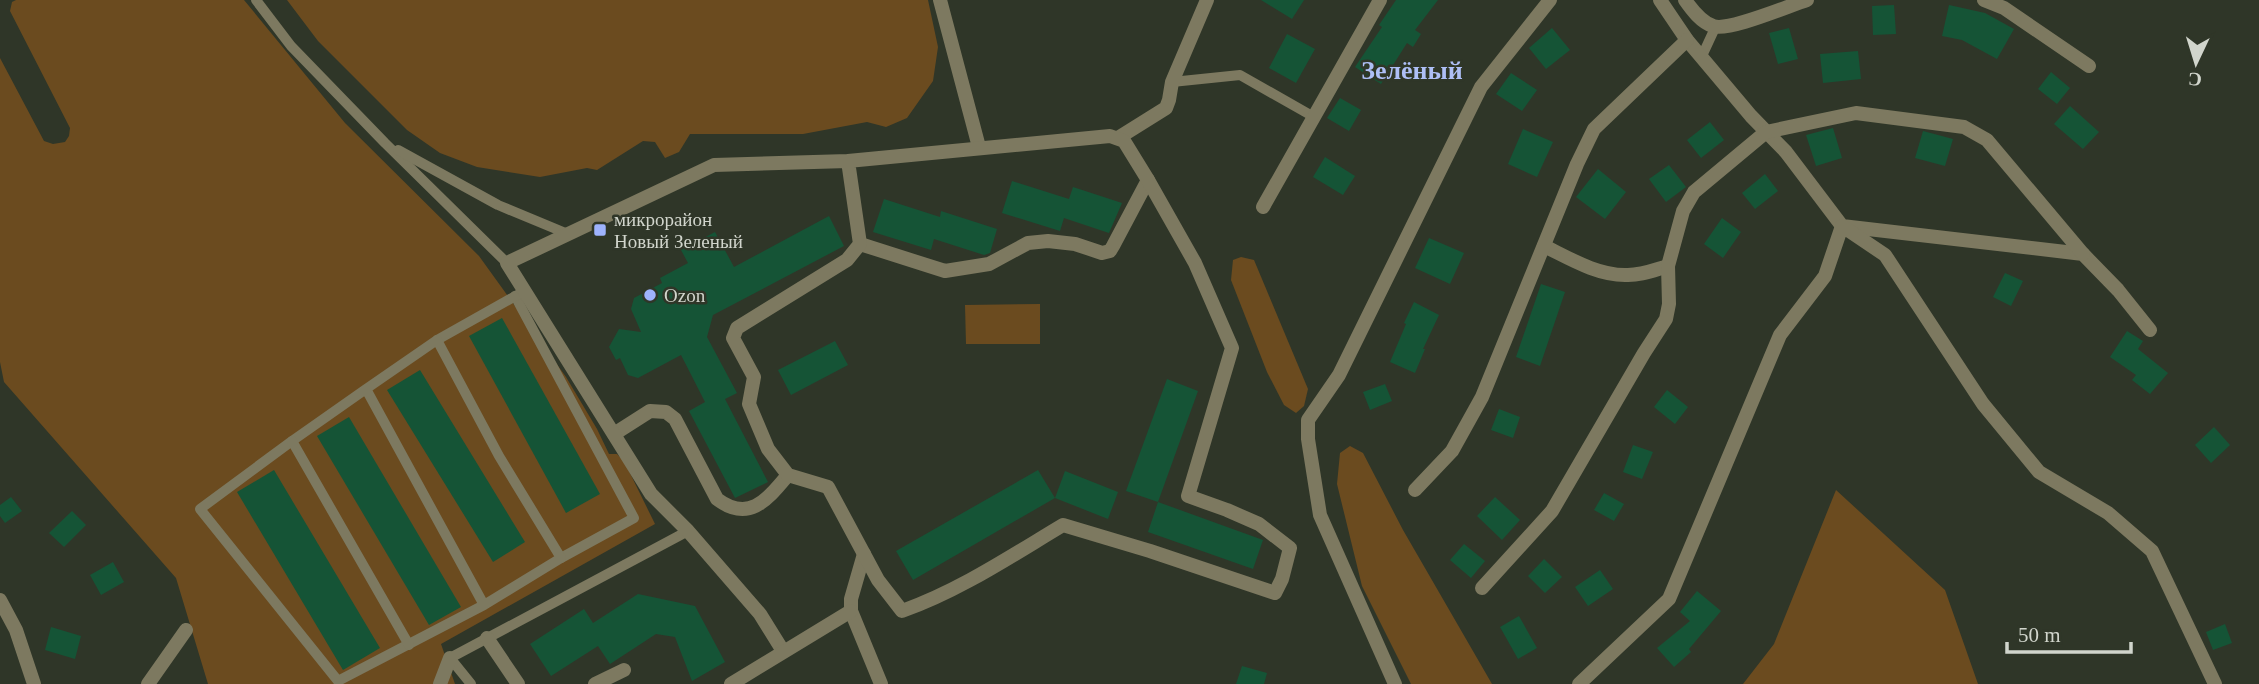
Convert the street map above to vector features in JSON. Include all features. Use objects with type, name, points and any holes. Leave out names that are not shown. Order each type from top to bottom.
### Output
[{"type":"street","points":[[940,0],[979,147]]},
{"type":"street","points":[[1118,138],[1166,108],[1171,82],[1207,0]]},
{"type":"street","points":[[1263,207],[1380,0]]},
{"type":"street","points":[[1395,684],[1320,515],[1308,439],[1308,420],[1339,375],[1481,88],[1550,0]]},
{"type":"street","points":[[1660,0],[1687,40],[1786,152],[1842,226],[1885,255],[1983,404],[2039,472],[2108,513],[2152,551],[2215,684]]},
{"type":"street","points":[[1685,0],[1700,19],[1715,28],[1732,26],[1807,0]]},
{"type":"street","points":[[1984,0],[2004,8],[2090,66]]},
{"type":"street","points":[[1415,490],[1452,451],[1482,397],[1577,164],[1594,129],[1687,40]]},
{"type":"street","points":[[1482,587],[1552,511],[1666,319],[1670,304],[1668,265],[1683,211],[1694,191],[1766,132],[1856,113],[1964,127],[1987,140],[2150,330]]},
{"type":"street","points":[[783,651],[760,614],[688,531],[651,494],[520,293],[508,263],[713,165],[848,161],[1110,136],[1124,141],[1195,263],[1232,348],[1188,496],[1259,524],[1290,548],[1282,579],[1275,593],[1063,525],[955,589],[902,611],[878,580],[828,487],[788,475],[768,449],[749,404],[754,377],[733,338],[737,328],[847,260],[860,244],[848,161]]},
{"type":"street","points":[[860,244],[945,271],[989,264],[1028,243],[1048,241],[1075,244],[1102,253],[1110,251],[1114,246],[1148,180]]},
{"type":"street","points":[[1842,226],[2083,254]]},
{"type":"street","points":[[1579,684],[1669,599],[1780,335],[1825,276],[1842,226]]},
{"type":"street","points":[[1544,246],[1591,268],[1612,274],[1628,275],[1668,265]]},
{"type":"street","points":[[614,434],[650,411],[666,412],[675,419],[717,499],[727,507],[739,510],[756,506],[769,498],[788,475]]},
{"type":"street","points":[[864,554],[851,611],[881,684]]},
{"type":"street","points":[[0,600],[16,630],[34,684]]},
{"type":"street","points":[[731,684],[851,611]]},
{"type":"street","points":[[148,684],[186,630]]},
{"type":"street","points":[[487,638],[518,684]]},
{"type":"street","points":[[440,684],[450,657]]},
{"type":"street","points":[[595,684],[624,670]]},
{"type":"lane","points":[[257,0],[291,46],[385,143],[508,263]]},
{"type":"lane","points":[[1702,56],[1715,28]]},
{"type":"lane","points":[[1171,82],[1240,75],[1314,117]]},
{"type":"lane","points":[[385,143],[498,205],[568,234]]},
{"type":"lane","points":[[520,293],[634,518],[484,605],[338,681],[200,509],[437,340],[520,293]]},
{"type":"lane","points":[[437,340],[499,456],[561,558]]},
{"type":"lane","points":[[366,389],[484,605]]},
{"type":"lane","points":[[292,441],[409,645]]},
{"type":"lane","points":[[471,684],[450,657],[688,531]]},
{"type":"shaded area","points":[[244,0],[345,123],[479,256],[566,377],[609,454],[617,454],[624,461],[655,524],[441,644],[455,684],[208,684],[176,578],[4,382],[0,362],[0,58],[44,141],[53,144],[65,142],[70,128],[10,11],[12,2]]},
{"type":"shaded area","points":[[287,0],[928,0],[938,47],[933,81],[907,118],[886,127],[867,122],[803,134],[690,134],[679,152],[665,158],[655,142],[643,141],[597,170],[587,168],[540,177],[477,167],[440,153],[407,130],[318,41]]},
{"type":"shaded area","points":[[1241,257],[1254,260],[1308,389],[1304,406],[1296,413],[1284,405],[1267,372],[1231,280],[1233,260]]},
{"type":"shaded area","points":[[1040,304],[1040,344],[966,344],[965,305]]},
{"type":"shaded area","points":[[1350,446],[1363,453],[1403,530],[1492,684],[1411,684],[1362,586],[1337,484],[1340,453]]},
{"type":"shaded area","points":[[1836,490],[1945,590],[1978,684],[1743,684],[1774,644]]},
{"type":"building","points":[[1261,0],[1304,0],[1292,19]]},
{"type":"building","points":[[1396,0],[1438,0],[1415,30],[1421,34],[1413,47],[1407,43],[1381,84],[1355,67],[1382,27],[1379,25]]},
{"type":"building","points":[[1894,5],[1896,34],[1873,35],[1872,6]]},
{"type":"building","points":[[1949,5],[1985,13],[2014,29],[1997,59],[1962,40],[1942,36]]},
{"type":"building","points":[[1552,28],[1570,50],[1546,69],[1529,48]]},
{"type":"building","points":[[1789,28],[1798,59],[1778,64],[1769,33]]},
{"type":"building","points":[[1287,34],[1315,49],[1296,83],[1269,68]]},
{"type":"building","points":[[1858,51],[1861,79],[1823,83],[1820,54]]},
{"type":"building","points":[[2051,72],[2070,88],[2057,104],[2038,89]]},
{"type":"building","points":[[1511,73],[1537,90],[1522,111],[1496,94]]},
{"type":"building","points":[[1340,98],[1361,110],[1349,131],[1327,118]]},
{"type":"building","points":[[2070,106],[2099,132],[2083,149],[2054,124]]},
{"type":"building","points":[[1710,122],[1724,140],[1701,158],[1687,140]]},
{"type":"building","points":[[1833,128],[1842,158],[1816,166],[1806,135]]},
{"type":"building","points":[[1523,129],[1553,142],[1537,177],[1508,164]]},
{"type":"building","points":[[1923,131],[1953,139],[1945,166],[1915,158]]},
{"type":"building","points":[[1325,157],[1355,176],[1343,195],[1313,177]]},
{"type":"building","points":[[1669,165],[1686,187],[1666,202],[1649,179]]},
{"type":"building","points":[[1598,169],[1626,192],[1605,219],[1576,197]]},
{"type":"building","points":[[1765,174],[1778,191],[1755,209],[1742,193]]},
{"type":"building","points":[[1012,181],[1069,199],[1073,187],[1122,203],[1109,233],[1064,218],[1060,231],[1002,213]]},
{"type":"building","points":[[884,199],[940,217],[941,211],[997,229],[990,253],[984,255],[934,239],[931,250],[873,232]]},
{"type":"building","points":[[829,216],[844,246],[713,315],[707,337],[737,393],[725,399],[768,482],[735,498],[689,411],[705,402],[681,355],[638,378],[628,375],[620,358],[616,360],[609,347],[619,329],[641,332],[631,309],[634,298],[662,283],[660,278],[688,263],[681,250],[715,232],[734,267]]},
{"type":"building","points":[[1722,218],[1741,232],[1723,258],[1704,244]]},
{"type":"building","points":[[1429,238],[1464,253],[1450,284],[1415,268]]},
{"type":"building","points":[[2005,273],[2023,281],[2011,306],[1993,297]]},
{"type":"building","points":[[1541,284],[1565,292],[1540,366],[1516,357]]},
{"type":"building","points":[[1414,302],[1439,315],[1415,373],[1390,362]]},
{"type":"building","points":[[502,318],[600,494],[566,513],[469,336]]},
{"type":"building","points":[[2127,331],[2143,341],[2138,349],[2168,373],[2150,394],[2132,380],[2136,375],[2110,357]]},
{"type":"building","points":[[835,341],[848,365],[791,395],[778,370]]},
{"type":"building","points":[[420,370],[525,542],[493,562],[387,390]]},
{"type":"building","points":[[1167,379],[1198,391],[1158,502],[1126,491]]},
{"type":"building","points":[[1385,384],[1392,401],[1370,410],[1363,392]]},
{"type":"building","points":[[1667,390],[1688,407],[1675,424],[1654,407]]},
{"type":"building","points":[[1499,409],[1520,417],[1513,438],[1491,430]]},
{"type":"building","points":[[349,417],[461,607],[429,625],[317,436]]},
{"type":"building","points":[[2214,427],[2230,445],[2211,463],[2195,445]]},
{"type":"building","points":[[1633,445],[1653,452],[1642,479],[1623,472]]},
{"type":"building","points":[[274,470],[380,648],[343,670],[237,492]]},
{"type":"building","points":[[1038,470],[1055,498],[913,580],[896,551]]},
{"type":"building","points":[[1065,471],[1118,492],[1108,519],[1055,498]]},
{"type":"building","points":[[1604,493],[1624,504],[1614,521],[1594,510]]},
{"type":"building","points":[[11,497],[22,511],[5,523],[0,516],[0,505]]},
{"type":"building","points":[[1495,497],[1520,520],[1502,540],[1477,516]]},
{"type":"building","points":[[1158,502],[1263,540],[1253,569],[1148,532]]},
{"type":"building","points":[[72,511],[86,525],[64,547],[49,533]]},
{"type":"building","points":[[1464,544],[1485,561],[1471,578],[1450,560]]},
{"type":"building","points":[[1544,559],[1562,577],[1545,593],[1528,576]]},
{"type":"building","points":[[113,562],[124,582],[101,595],[90,575]]},
{"type":"building","points":[[1600,570],[1613,589],[1588,606],[1575,587]]},
{"type":"building","points":[[1697,591],[1721,611],[1689,649],[1691,652],[1674,667],[1657,648],[1690,621],[1680,612]]},
{"type":"building","points":[[638,594],[695,606],[725,662],[692,681],[675,637],[656,634],[610,664],[598,646],[551,676],[530,644],[584,609],[593,623]]},
{"type":"building","points":[[1519,616],[1537,648],[1518,659],[1500,627]]},
{"type":"building","points":[[2225,624],[2232,643],[2213,650],[2206,632]]},
{"type":"building","points":[[51,627],[81,636],[75,659],[45,650]]},
{"type":"building","points":[[1242,666],[1267,673],[1264,684],[1236,684]]},
{"type":"place","name":"микрорайон Новый Зеленый","points":[[600,230]]},
{"type":"place","name":"Ozon","points":[[650,295]]},
{"type":"district","name":"Зелёный","points":[[1412,70]]}]
